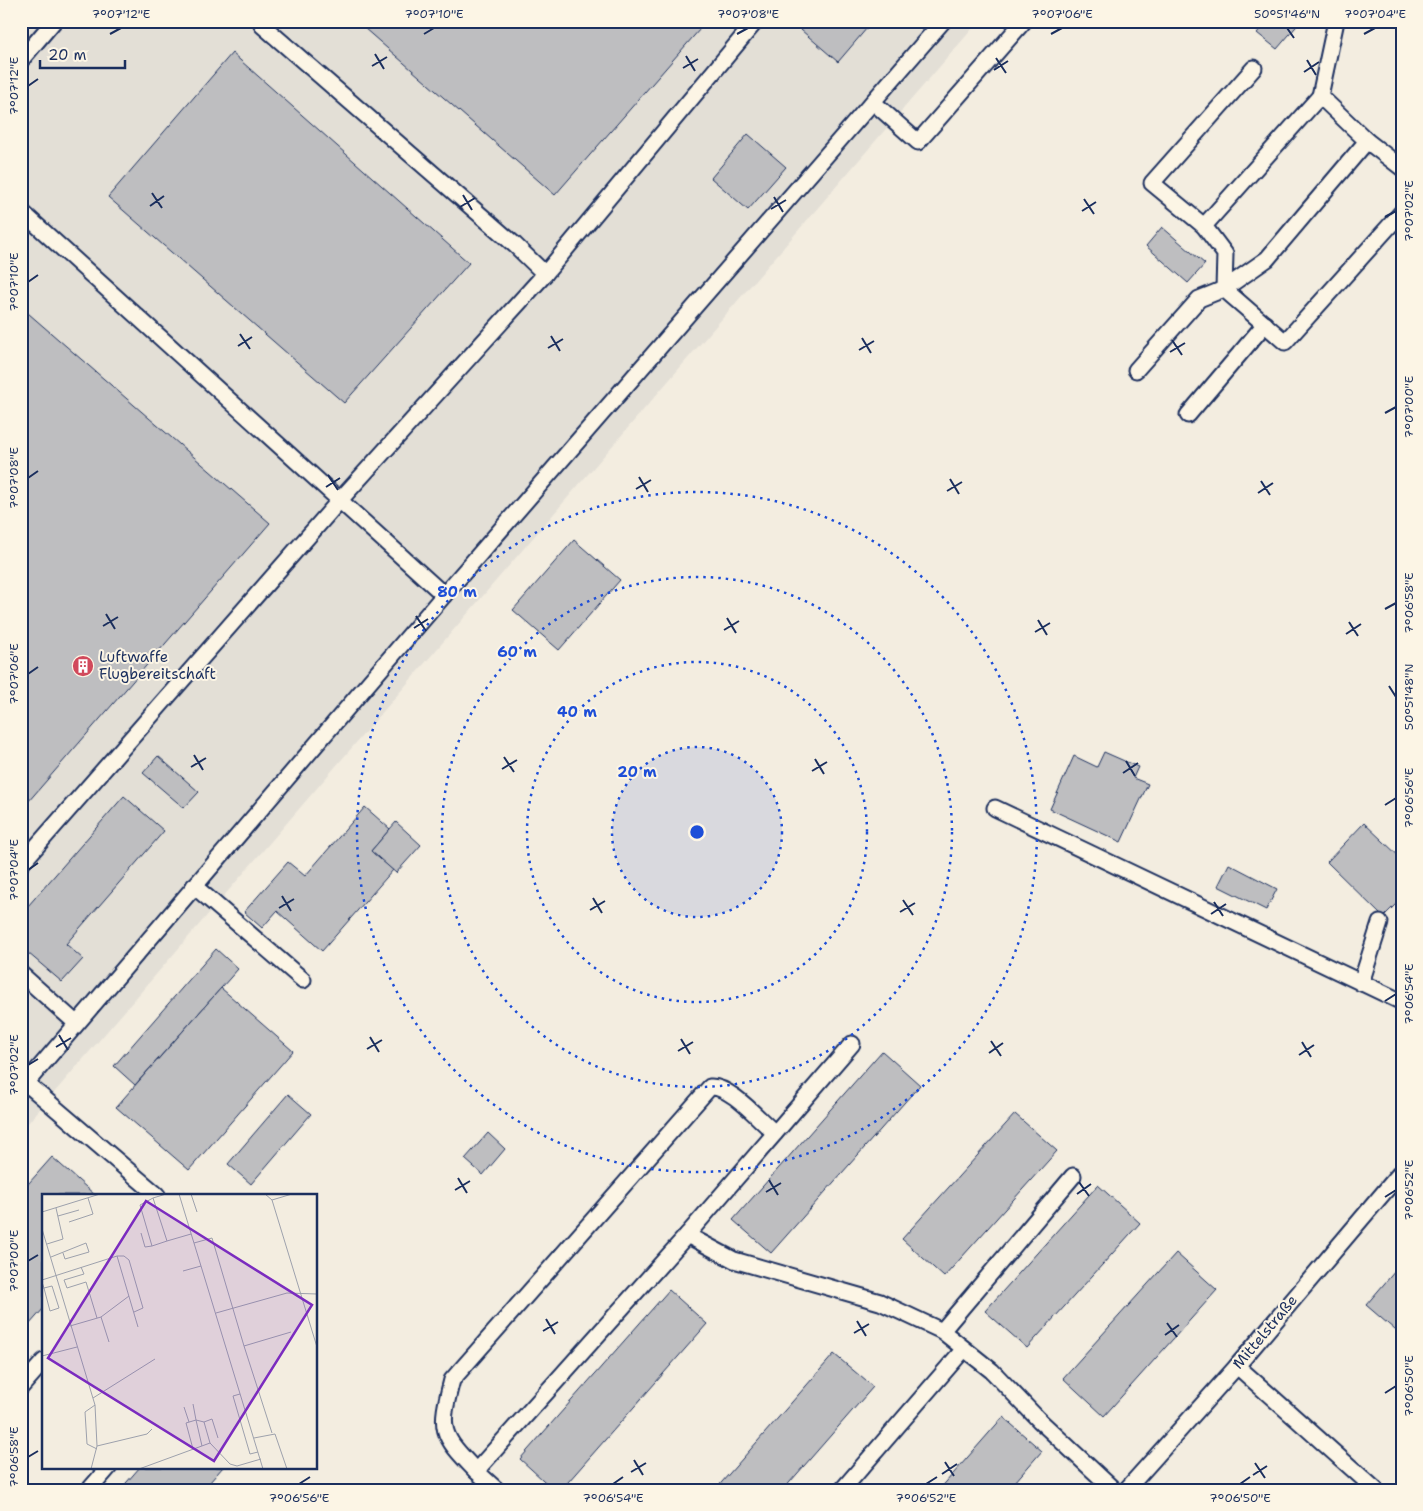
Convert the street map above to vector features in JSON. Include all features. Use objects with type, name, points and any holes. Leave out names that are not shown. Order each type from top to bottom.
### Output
[{"type":"lane","points":[[21,60],[54,21]]},
{"type":"lane","points":[[21,864],[340,500],[545,274],[756,21]]},
{"type":"lane","points":[[156,1194],[24,1086],[444,595],[943,21]]},
{"type":"lane","points":[[873,102],[918,142],[1024,21]]},
{"type":"lane","points":[[1204,226],[1320,96],[1336,21]]},
{"type":"lane","points":[[262,25],[507,238],[545,274]]},
{"type":"lane","points":[[1224,289],[1225,254],[1204,226],[1152,184],[1254,68]]},
{"type":"lane","points":[[1320,96],[1367,141],[1402,168]]},
{"type":"lane","points":[[1136,370],[1199,300],[1224,289],[1267,259],[1367,141]]},
{"type":"lane","points":[[21,211],[444,595]]},
{"type":"lane","points":[[1224,289],[1285,342],[1402,212]]},
{"type":"lane","points":[[1188,415],[1265,324]]},
{"type":"lane","points":[[995,808],[1402,1002]]},
{"type":"lane","points":[[194,886],[303,980]]},
{"type":"lane","points":[[1361,983],[1380,924]]},
{"type":"lane","points":[[21,974],[76,1023]]},
{"type":"lane","points":[[476,1471],[687,1235],[852,1044]]},
{"type":"lane","points":[[497,1490],[451,1446],[443,1428],[444,1412],[452,1380],[710,1087],[718,1086],[729,1092],[775,1133]]},
{"type":"lane","name":"Mittelstraße","points":[[1126,1490],[1237,1366],[1402,1171]]},
{"type":"lane","points":[[942,1331],[1073,1176]]},
{"type":"lane","points":[[687,1235],[734,1260],[880,1302],[942,1331],[992,1371],[1039,1420],[1114,1490]]},
{"type":"lane","points":[[842,1490],[964,1349]]},
{"type":"lane","points":[[21,1387],[42,1363]]},
{"type":"lane","points":[[1237,1366],[1376,1490]]},
{"type":"lane","points":[[89,1490],[108,1468]]},
{"type":"shaded area","points":[[21,21],[979,21],[21,1131]]},
{"type":"building","points":[[356,21],[707,21],[555,195]]},
{"type":"building","points":[[809,21],[873,21],[838,62],[801,30]]},
{"type":"building","points":[[1267,21],[1301,21],[1277,49],[1257,33]]},
{"type":"building","points":[[232,53],[469,263],[344,403],[108,197]]},
{"type":"building","points":[[748,134],[786,167],[748,210],[711,178]]},
{"type":"building","points":[[1162,227],[1205,264],[1188,283],[1146,246]]},
{"type":"building","name":"Luftwaffe Flugbereitschaft","points":[[21,307],[270,523],[21,810]]},
{"type":"building","points":[[574,540],[620,580],[559,650],[513,610]]},
{"type":"building","points":[[1104,752],[1138,767],[1133,778],[1148,784],[1121,842],[1050,809],[1074,756],[1097,767]]},
{"type":"building","points":[[158,756],[199,792],[184,808],[143,773]]},
{"type":"building","points":[[124,796],[164,831],[66,944],[83,959],[62,982],[21,947],[21,914]]},
{"type":"building","points":[[365,807],[390,829],[371,851],[393,870],[322,951],[277,911],[262,928],[244,912],[288,862],[305,876]]},
{"type":"building","points":[[396,822],[421,845],[396,873],[371,851]]},
{"type":"building","points":[[1364,823],[1402,859],[1402,898],[1383,917],[1327,862]]},
{"type":"building","points":[[1229,864],[1277,889],[1266,910],[1218,886]]},
{"type":"building","points":[[216,949],[238,969],[135,1085],[114,1066]]},
{"type":"building","points":[[221,988],[293,1051],[189,1170],[116,1107]]},
{"type":"building","points":[[882,1051],[920,1085],[771,1253],[733,1220]]},
{"type":"building","points":[[288,1094],[311,1114],[251,1184],[228,1164]]},
{"type":"building","points":[[1015,1114],[1057,1151],[944,1277],[902,1239]]},
{"type":"building","points":[[488,1133],[505,1149],[483,1175],[465,1159]]},
{"type":"building","points":[[52,1157],[94,1194],[42,1194],[42,1310],[21,1334],[21,1192]]},
{"type":"building","points":[[1098,1185],[1140,1223],[1027,1348],[985,1311]]},
{"type":"building","points":[[1176,1253],[1217,1290],[1104,1416],[1063,1378]]},
{"type":"building","points":[[1402,1263],[1402,1336],[1366,1305]]},
{"type":"building","points":[[669,1290],[707,1324],[561,1490],[554,1490],[520,1459]]},
{"type":"building","points":[[834,1354],[873,1387],[783,1490],[715,1490]]},
{"type":"building","points":[[1003,1417],[1042,1451],[1008,1490],[939,1490]]},
{"type":"building","points":[[139,1468],[222,1468],[203,1490],[120,1490]]},
{"type":"place","name":"Luftwaffe Flugbereitschaft","points":[[83,666]]}]
